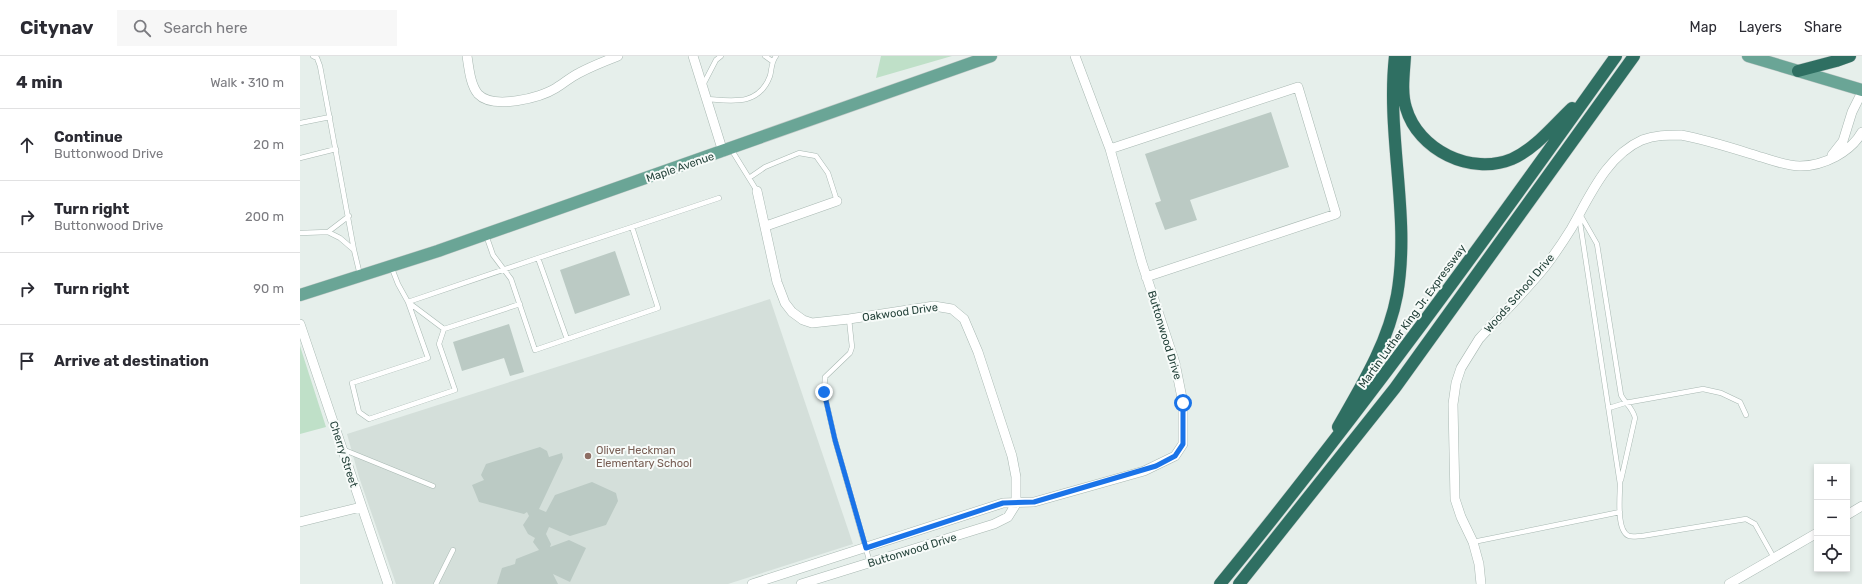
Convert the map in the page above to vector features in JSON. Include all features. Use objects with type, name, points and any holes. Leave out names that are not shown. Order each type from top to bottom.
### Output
[{"type":"highway","points":[[1316,466],[1377,355],[1396,296],[1401,235],[1392,108],[1395,56]]},
{"type":"highway","points":[[1405,56],[1404,101],[1409,116],[1418,132],[1425,140],[1444,154],[1455,159],[1476,164],[1504,162],[1523,153],[1594,88]]},
{"type":"highway","name":"Martin Luther King Jr. Expressway","points":[[1220,584],[1316,466],[1448,291],[1616,56]]},
{"type":"highway","points":[[1239,584],[1395,388],[1634,56]]},
{"type":"highway","points":[[1798,71],[1850,56]]},
{"type":"main road","name":"Maple Avenue","points":[[300,294],[391,266],[486,234],[992,56]]},
{"type":"main road","points":[[1748,56],[1862,91]]},
{"type":"street","points":[[467,56],[470,73],[479,94],[484,98],[499,102],[507,102],[540,95],[556,88],[578,73],[618,56]]},
{"type":"street","points":[[693,56],[702,87],[727,150]]},
{"type":"street","name":"Buttonwood Drive","points":[[752,584],[1003,503],[1016,504],[1034,502],[1144,471],[1162,463],[1180,451],[1184,436],[1183,403],[1179,380],[1146,277],[1110,149],[1075,56]]},
{"type":"street","points":[[1110,149],[1298,87],[1336,214],[1146,277]]},
{"type":"street","points":[[1827,161],[1842,141],[1852,112],[1862,91]]},
{"type":"street","name":"Woods School Drive","points":[[1481,584],[1479,564],[1473,542],[1461,517],[1455,499],[1453,404],[1456,383],[1464,362],[1479,339],[1544,267],[1599,181],[1616,159],[1628,148],[1642,140],[1658,136],[1681,135],[1695,137],[1792,166],[1810,166],[1827,161],[1850,147],[1862,132]]},
{"type":"street","name":"Oakwood Drive","points":[[757,191],[766,226],[777,282],[785,302],[792,312],[803,320],[812,323],[934,306],[943,306],[959,313],[971,332],[1008,441],[1016,477],[1016,504]]},
{"type":"street","points":[[766,226],[837,201]]},
{"type":"street","name":"Cherry Street","points":[[300,324],[388,584]]},
{"type":"street","name":"Buttonwood Drive","points":[[801,584],[994,524],[1008,516],[1016,504]]},
{"type":"street","points":[[300,522],[361,506]]},
{"type":"street","points":[[1850,513],[1862,506]]},
{"type":"street","points":[[1729,584],[1814,535]]},
{"type":"lane","points":[[313,56],[317,58],[320,66],[349,216],[354,250],[364,274]]},
{"type":"lane","points":[[702,87],[716,60],[721,56]]},
{"type":"lane","points":[[765,56],[772,61]]},
{"type":"lane","points":[[707,100],[748,100],[758,95],[765,86],[770,74],[772,61],[776,56]]},
{"type":"lane","points":[[300,124],[330,117]]},
{"type":"lane","points":[[300,158],[336,149]]},
{"type":"lane","points":[[727,150],[749,178],[757,191]]},
{"type":"lane","points":[[749,178],[765,166],[798,153],[816,156],[828,173],[837,201]]},
{"type":"lane","points":[[408,302],[719,198]]},
{"type":"lane","points":[[1579,214],[1597,244],[1621,395],[1625,403],[1632,409],[1635,418],[1633,433],[1620,484]]},
{"type":"lane","points":[[1579,214],[1620,484],[1620,512],[1624,533],[1636,537],[1746,519],[1755,524],[1774,558]]},
{"type":"lane","points":[[328,232],[349,216]]},
{"type":"lane","points":[[486,234],[493,255],[511,279],[535,350],[658,308],[632,227]]},
{"type":"lane","points":[[300,233],[328,232],[340,238],[354,250]]},
{"type":"lane","points":[[538,258],[567,339]]},
{"type":"lane","points":[[391,266],[398,284],[408,302],[428,358],[352,383],[359,412],[369,419],[455,390],[439,344],[444,329]]},
{"type":"lane","points":[[408,302],[444,329]]},
{"type":"lane","points":[[444,329],[520,304]]},
{"type":"lane","points":[[849,319],[852,347],[850,353],[825,377],[824,392],[835,440],[870,563]]},
{"type":"lane","points":[[1609,408],[1625,403],[1703,389],[1721,393],[1740,402],[1746,415]]},
{"type":"lane","points":[[342,449],[433,486]]},
{"type":"lane","points":[[1473,542],[1620,512]]},
{"type":"lane","points":[[436,584],[453,550]]},
{"type":"shaded area","name":"Oliver Heckman Elementary School","points":[[770,299],[853,544],[728,584],[396,584],[359,477],[347,434]]},
{"type":"green space","points":[[881,56],[952,56],[876,78]]},
{"type":"green space","points":[[300,346],[326,427],[300,434]]},
{"type":"building","points":[[1271,112],[1289,167],[1190,200],[1197,220],[1165,230],[1155,203],[1161,201],[1145,154]]},
{"type":"building","points":[[615,251],[630,295],[575,314],[560,270]]},
{"type":"building","points":[[509,324],[524,372],[510,376],[504,358],[462,371],[453,342]]},
{"type":"building","points":[[540,447],[547,451],[549,457],[562,453],[563,458],[539,509],[546,512],[555,495],[592,482],[616,493],[618,501],[606,525],[570,536],[549,527],[546,534],[551,544],[550,547],[569,540],[586,548],[570,582],[553,574],[558,584],[497,584],[502,568],[515,564],[516,559],[539,550],[533,542],[535,538],[528,534],[523,525],[529,516],[527,512],[524,514],[479,502],[472,485],[484,480],[481,475],[486,464]]},
{"type":"place","name":"Oliver Heckman Elementary School","points":[[588,456]]},
{"type":"route","points":[[824,392],[835,440],[866,548],[1003,503],[1016,504],[1034,502],[1144,471],[1156,466],[1175,456],[1180,451],[1183,444],[1183,403]]}]
